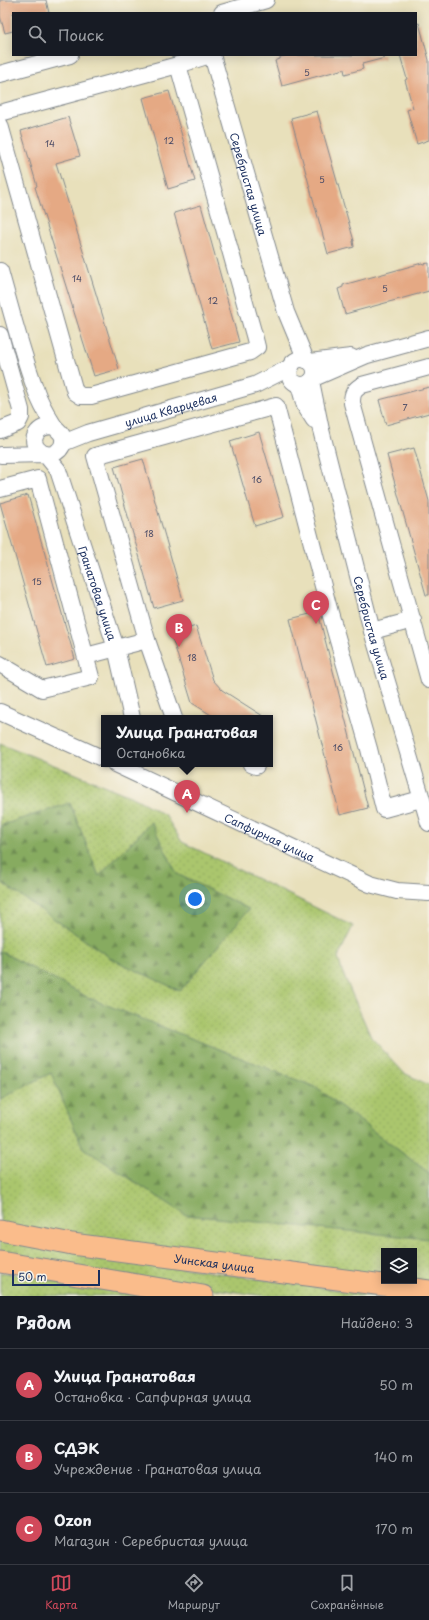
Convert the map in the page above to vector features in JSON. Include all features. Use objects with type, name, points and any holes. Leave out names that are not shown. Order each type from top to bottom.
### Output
[{"type":"main road","name":"Уинская улица","points":[[0,1230],[72,1244],[429,1291]]},
{"type":"main road","points":[[0,1262],[203,1296]]},
{"type":"street","points":[[225,12],[266,0]]},
{"type":"street","points":[[0,74],[66,56]]},
{"type":"street","points":[[0,113],[208,56]]},
{"type":"street","name":"Серебристая улица","points":[[211,56],[286,312],[288,343],[300,363]]},
{"type":"street","points":[[0,126],[75,392],[81,396],[91,396],[250,352],[257,347],[254,335],[178,65]]},
{"type":"street","points":[[0,271],[35,389],[60,437],[54,454],[0,455]]},
{"type":"street","points":[[0,335],[21,410],[21,417],[18,423],[0,430]]},
{"type":"street","points":[[255,385],[305,381],[367,355],[429,338]]},
{"type":"street","points":[[255,385],[300,363],[367,355]]},
{"type":"street","points":[[300,363],[315,369],[305,381]]},
{"type":"street","points":[[300,363],[290,375],[305,381]]},
{"type":"street","points":[[429,366],[362,385],[355,389],[352,394],[352,403],[429,680]]},
{"type":"street","name":"Серебристая улица","points":[[305,381],[306,406],[320,430],[372,631],[429,824]]},
{"type":"street","name":"улица Кварцевая","points":[[60,437],[88,433],[255,385]]},
{"type":"street","points":[[35,389],[37,433],[35,440],[37,449],[45,454]]},
{"type":"street","points":[[173,715],[147,640],[95,456],[276,406],[329,609],[369,749],[384,810],[421,799]]},
{"type":"street","points":[[0,455],[46,426],[60,437]]},
{"type":"street","name":"Гранатовая улица","points":[[58,470],[60,437]]},
{"type":"street","name":"Гранатовая улица","points":[[45,454],[58,470],[116,648],[131,715]]},
{"type":"street","points":[[0,489],[38,479],[91,677],[42,689],[0,664]]},
{"type":"street","points":[[372,631],[412,620]]},
{"type":"street","points":[[86,656],[147,640]]},
{"type":"street","points":[[0,712],[101,758]]},
{"type":"street","name":"Сапфирная улица","points":[[137,769],[370,884],[396,891],[429,893]]},
{"type":"green space","points":[[0,743],[135,798],[165,815],[182,842],[353,926],[338,957],[342,971],[371,1037],[404,1073],[429,1085],[429,1285],[417,1282],[417,1248],[381,1248],[381,1279],[0,1225]]},
{"type":"green space","points":[[70,803],[99,876],[151,822],[177,874],[249,909],[180,991],[112,959],[2,883],[2,825]]},
{"type":"green space","points":[[0,951],[89,998],[315,1087],[429,1173],[429,1239],[186,1215],[83,1148],[51,1073],[0,1099]]},
{"type":"green space","points":[[0,1239],[224,1274],[382,1296],[263,1296],[92,1271],[0,1255]]},
{"type":"green space","points":[[0,1272],[148,1296],[0,1296]]},
{"type":"building","points":[[0,0],[46,0],[49,12],[12,12],[12,31],[5,33],[0,16]]},
{"type":"building","points":[[419,23],[429,60],[429,140],[417,144],[407,110],[413,108],[400,56],[417,56],[417,24]]},
{"type":"building","points":[[384,56],[385,58],[362,64],[363,69],[345,74],[344,69],[282,86],[275,61],[280,59],[280,57]]},
{"type":"building","points":[[169,91],[195,181],[168,189],[143,98]]},
{"type":"building","points":[[317,111],[354,241],[354,247],[328,254],[291,118]]},
{"type":"building","points":[[68,117],[80,156],[56,163],[119,369],[94,376],[35,187],[37,186],[21,131]]},
{"type":"building","points":[[201,205],[239,342],[212,349],[174,213]]},
{"type":"building","points":[[422,263],[429,263],[429,291],[345,314],[338,289],[343,287],[343,285]]},
{"type":"building","points":[[429,387],[429,413],[386,425],[379,400]]},
{"type":"building","points":[[259,432],[284,517],[255,526],[230,441]]},
{"type":"building","points":[[414,448],[429,501],[429,595],[426,595],[387,455]]},
{"type":"building","points":[[143,459],[183,600],[154,608],[114,467]]},
{"type":"building","points":[[28,495],[75,659],[47,667],[0,503]]},
{"type":"building","points":[[318,612],[368,808],[340,815],[290,619]]},
{"type":"building","points":[[196,626],[213,680],[222,690],[261,715],[211,715],[192,703],[171,634]]},
{"type":"place","name":"Ozon","points":[[316,624]]},
{"type":"place","name":"СДЭК","points":[[179,647]]},
{"type":"place","name":"Улица Гранатовая","points":[[187,813]]}]
